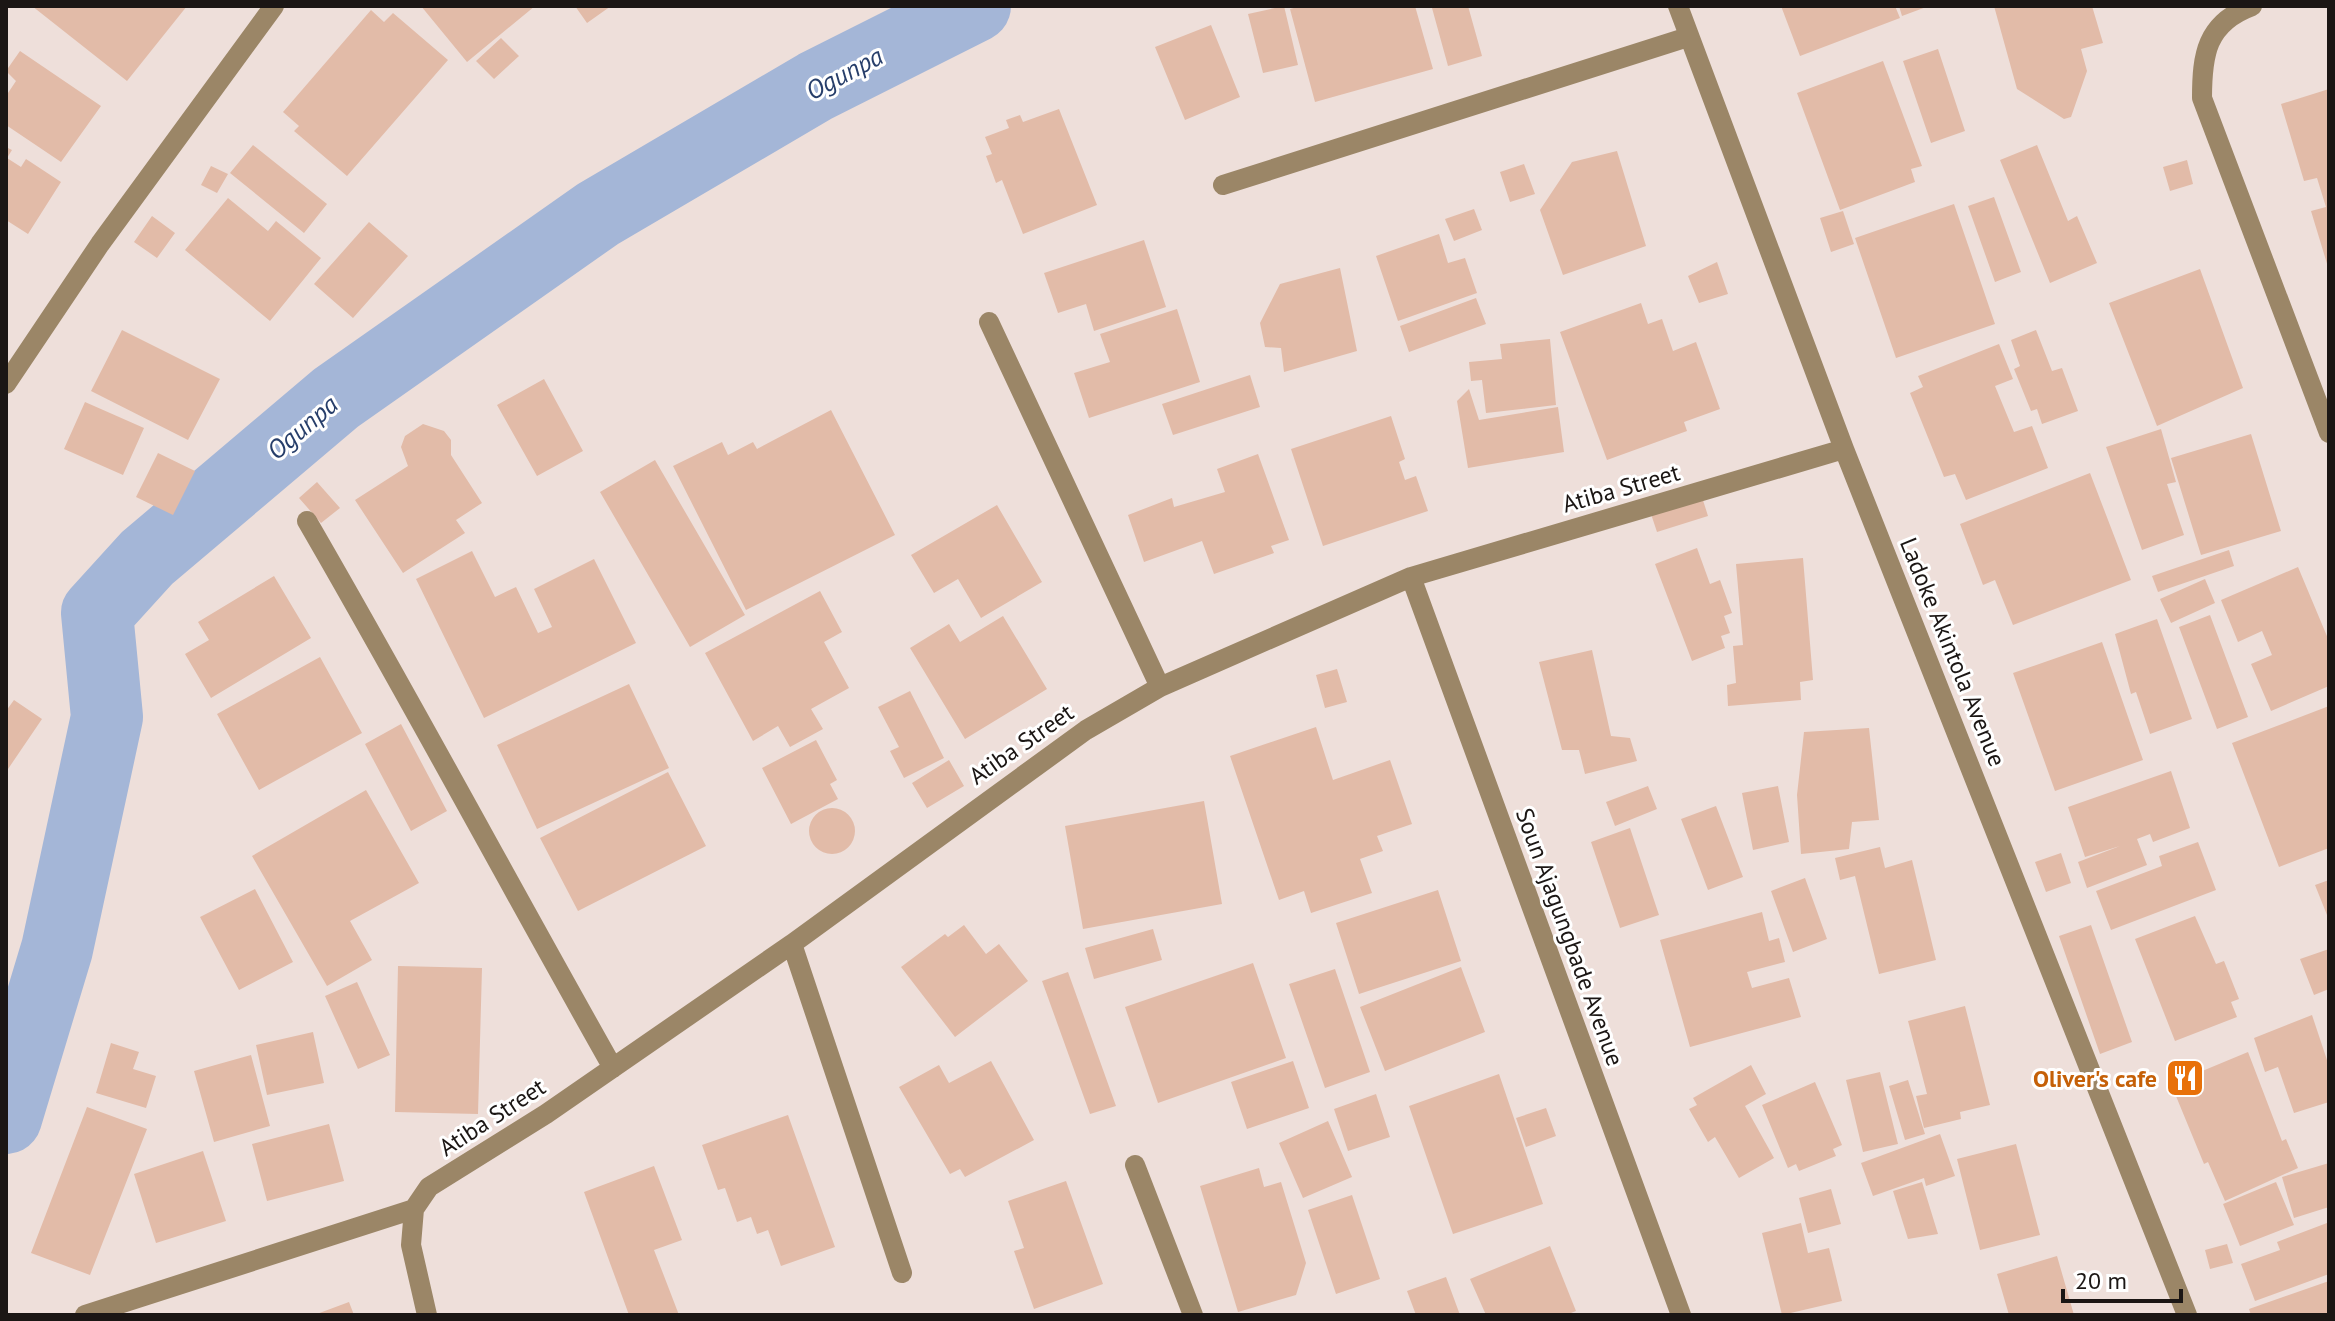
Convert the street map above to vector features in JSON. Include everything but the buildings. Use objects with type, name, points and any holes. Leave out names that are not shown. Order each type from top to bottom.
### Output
[{"type":"street","points":[[6,384],[100,244],[274,6]]},
{"type":"street","name":"Ladoke Akintola Avenue","points":[[1678,6],[1844,449],[2187,1315]]},
{"type":"street","points":[[2252,6],[2216,29],[2202,59],[2202,98],[2329,433]]},
{"type":"street","points":[[1223,185],[1688,37]]},
{"type":"street","points":[[989,322],[1160,687]]},
{"type":"street","name":"Atiba Street","points":[[414,1209],[429,1187],[613,1068],[792,944],[1086,730],[1160,687],[1411,577],[1844,449]]},
{"type":"street","points":[[307,521],[419,714],[530,924],[613,1068]]},
{"type":"street","name":"Soun Ajagungbade Avenue","points":[[1411,577],[1681,1315]]},
{"type":"street","points":[[792,944],[902,1273]]},
{"type":"street","points":[[1135,1165],[1193,1315]]},
{"type":"street","points":[[85,1315],[414,1209],[411,1245],[427,1315]]},
{"type":"waterway","name":"Ogunpa","points":[[6,1118],[57,949],[107,717],[97,613],[147,558],[336,398],[598,214],[816,86],[975,6]]},
{"type":"place","name":"Oliver's cafe","points":[[2185,1078]]}]
